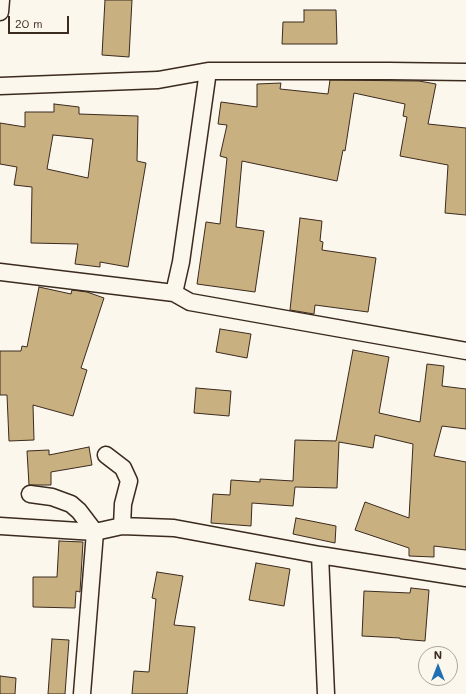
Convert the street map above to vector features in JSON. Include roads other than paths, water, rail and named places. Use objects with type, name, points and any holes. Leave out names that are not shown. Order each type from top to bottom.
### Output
[{"type":"street","points":[[0,12],[1,0]]},
{"type":"street","points":[[174,293],[181,262],[208,71]]},
{"type":"street","points":[[0,86],[158,80],[208,71],[466,72]]},
{"type":"street","points":[[0,272],[174,293],[190,302],[466,352]]},
{"type":"street","points":[[106,454],[123,468],[129,481],[123,504],[122,526]]},
{"type":"street","points":[[30,494],[52,497],[71,504],[79,511],[95,532],[82,694]]},
{"type":"street","points":[[0,526],[95,532],[122,526],[174,528],[320,555],[466,578]]},
{"type":"street","points":[[320,555],[326,694]]}]
